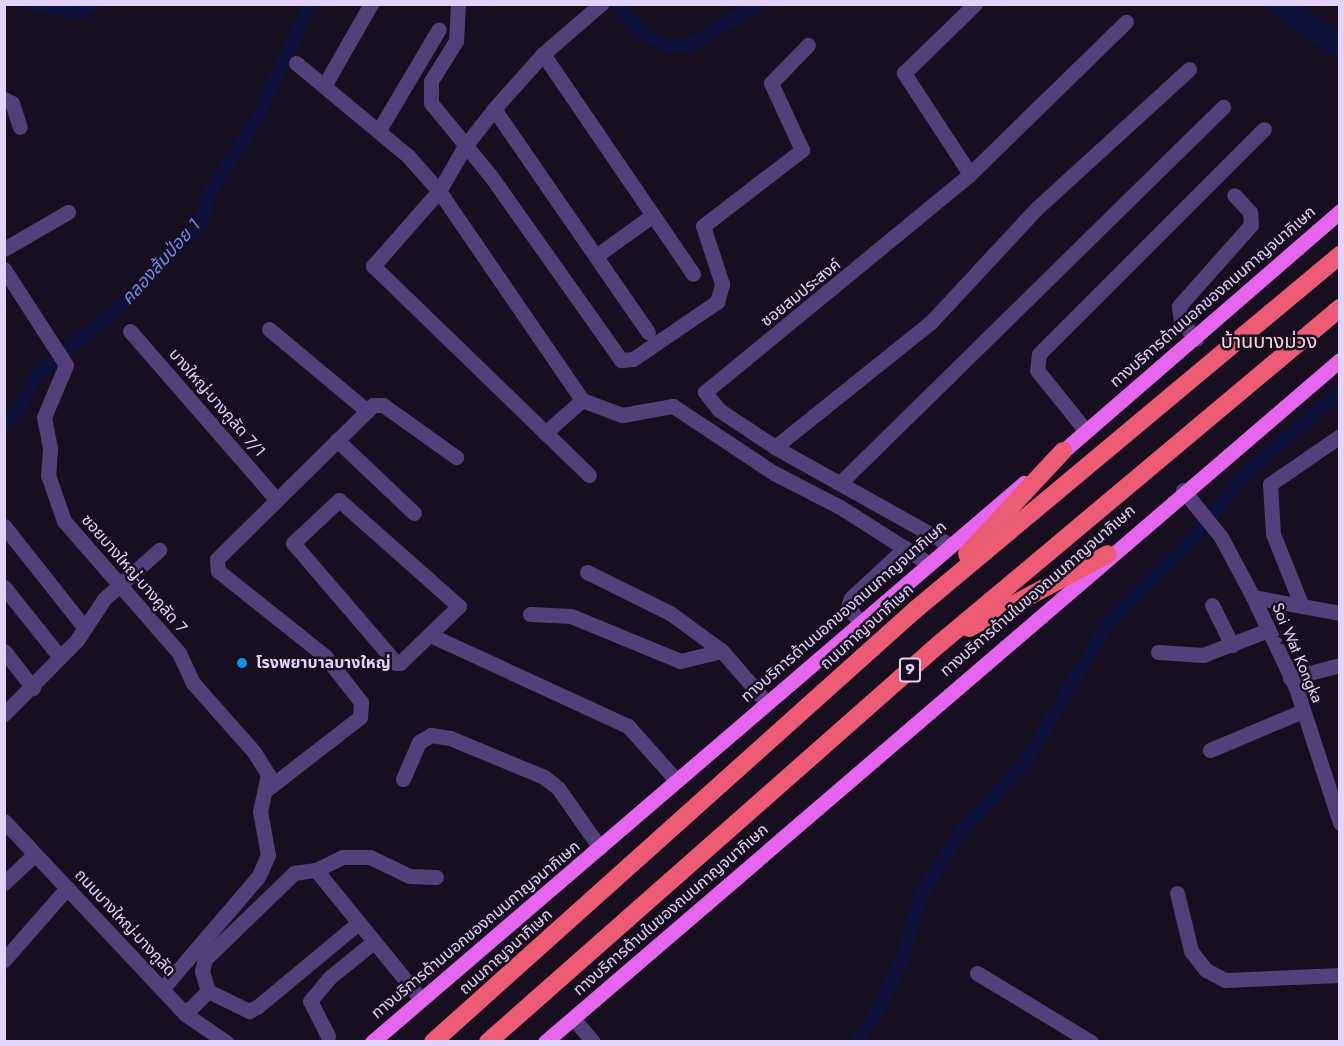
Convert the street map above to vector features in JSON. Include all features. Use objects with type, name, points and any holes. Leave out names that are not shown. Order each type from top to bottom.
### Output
[{"type":"highway","name":"ถนนกาญจนาภิเษก","points":[[434,1041],[915,610],[1333,261]]},
{"type":"highway","name":"9","points":[[488,1041],[938,645],[1340,308]]},
{"type":"highway","points":[[915,610],[1063,451]]},
{"type":"highway","points":[[938,645],[1108,555]]},
{"type":"main road","name":"ทางบริการด้านนอกของถนนกาญจนาภิเษก","points":[[372,1041],[600,848],[928,563],[1196,339],[1340,211]]},
{"type":"main road","name":"ทางบริการด้านในของถนนกาญจนาภิเษก","points":[[545,1041],[1108,555],[1340,360]]},
{"type":"street","points":[[324,86],[372,4]]},
{"type":"street","points":[[458,4],[456,41],[428,92],[441,122],[490,175],[612,352],[621,360],[633,359],[717,302],[723,293],[703,226],[802,150],[771,83],[808,45]]},
{"type":"street","points":[[589,475],[373,266],[439,191],[465,146],[494,108],[543,54],[601,4]]},
{"type":"street","points":[[975,4],[904,73],[970,174],[1126,22]]},
{"type":"street","points":[[379,130],[439,28]]},
{"type":"street","points":[[543,54],[693,274]]},
{"type":"street","points":[[296,63],[379,130],[439,191],[582,400],[622,415],[673,406],[774,473],[928,563]]},
{"type":"street","points":[[775,447],[931,322],[1037,208],[1189,69]]},
{"type":"street","points":[[4,99],[12,103],[20,127]]},
{"type":"street","points":[[840,483],[1223,107]]},
{"type":"street","points":[[494,108],[648,332]]},
{"type":"street","points":[[1086,431],[1037,370],[1039,354],[1264,129]]},
{"type":"street","name":"ซอยสมประสงค์","points":[[950,545],[775,447],[708,401],[705,392],[709,386],[882,250],[970,174]]},
{"type":"street","points":[[1196,339],[1181,321],[1179,306],[1251,225],[1250,212],[1234,195]]},
{"type":"street","points":[[4,249],[68,212]]},
{"type":"street","points":[[596,256],[653,215]]},
{"type":"street","name":"ซอยบางใหญ่-บางคูลัด 7","points":[[4,269],[66,365],[45,417],[50,449],[48,475],[64,521],[119,586],[128,590],[179,653],[193,683],[220,717],[264,764],[266,790],[260,811],[268,855],[254,881],[162,989]]},
{"type":"street","points":[[269,329],[367,411]]},
{"type":"street","name":"บางใหญ่-บางคูลัด 7/1","points":[[130,331],[277,500]]},
{"type":"street","points":[[545,433],[582,400]]},
{"type":"street","points":[[266,790],[360,717],[360,702],[325,656],[218,571],[217,559],[367,411],[383,405],[456,457]]},
{"type":"street","points":[[1301,604],[1273,534],[1270,484],[1340,436]]},
{"type":"street","points":[[337,440],[414,513]]},
{"type":"street","name":"Soi Wat Kongka","points":[[1184,490],[1221,537],[1253,597],[1303,711],[1340,823]]},
{"type":"street","points":[[344,501],[459,606],[430,635],[396,663],[294,541],[334,502],[344,501]]},
{"type":"street","points":[[4,526],[84,627]]},
{"type":"street","points":[[860,622],[848,607],[850,598],[905,548]]},
{"type":"street","points":[[4,714],[33,688],[119,586],[159,550]]},
{"type":"street","points":[[588,572],[670,613],[722,651],[766,702]]},
{"type":"street","points":[[4,587],[59,656]]},
{"type":"street","points":[[1253,597],[1340,613]]},
{"type":"street","points":[[1212,605],[1232,645]]},
{"type":"street","points":[[530,614],[571,616],[680,661],[722,651]]},
{"type":"street","points":[[1158,652],[1203,655],[1266,631]]},
{"type":"street","points":[[430,635],[627,726],[676,780]]},
{"type":"street","points":[[4,651],[33,688]]},
{"type":"street","points":[[1290,678],[1340,665]]},
{"type":"street","points":[[1210,750],[1303,711]]},
{"type":"street","points":[[403,779],[419,742],[431,735],[450,738],[544,777],[558,788],[600,848]]},
{"type":"street","name":"ถนนบางใหญ่-บางคูลัด","points":[[4,821],[185,1014],[225,1041]]},
{"type":"street","points":[[4,884],[35,854]]},
{"type":"street","points":[[357,924],[257,1007],[249,1011],[208,990],[202,971],[205,959],[294,873],[316,870],[343,857],[370,858],[409,876],[436,877]]},
{"type":"street","points":[[316,870],[372,943],[421,999]]},
{"type":"street","points":[[254,881],[273,894]]},
{"type":"street","points":[[4,960],[67,888]]},
{"type":"street","points":[[1177,893],[1191,951],[1215,975],[1225,980],[1340,975]]},
{"type":"street","points":[[328,1035],[310,1001],[328,978],[372,943]]},
{"type":"street","points":[[977,973],[1067,1036],[1091,1041]]},
{"type":"street","points":[[185,1014],[208,990]]},
{"type":"street","points":[[573,1018],[593,1041]]},
{"type":"waterway","points":[[33,4],[81,12],[93,4]]},
{"type":"waterway","name":"คลองส้มป่อย 1","points":[[4,424],[18,411],[37,374],[129,300],[200,224],[209,194],[256,121],[310,4]]},
{"type":"waterway","points":[[617,4],[643,33],[667,46],[690,45],[759,4]]},
{"type":"waterway","points":[[1279,4],[1340,47]]},
{"type":"waterway","points":[[857,1042],[881,1005],[904,954],[921,895],[963,829],[1023,766],[1106,626],[1191,541],[1247,473],[1340,391]]},
{"type":"place","name":"โรงพยาบาลบางใหญ่","points":[[242,663]]},
{"type":"district","name":"บ้านบางม่วง","points":[[1269,341]]}]
